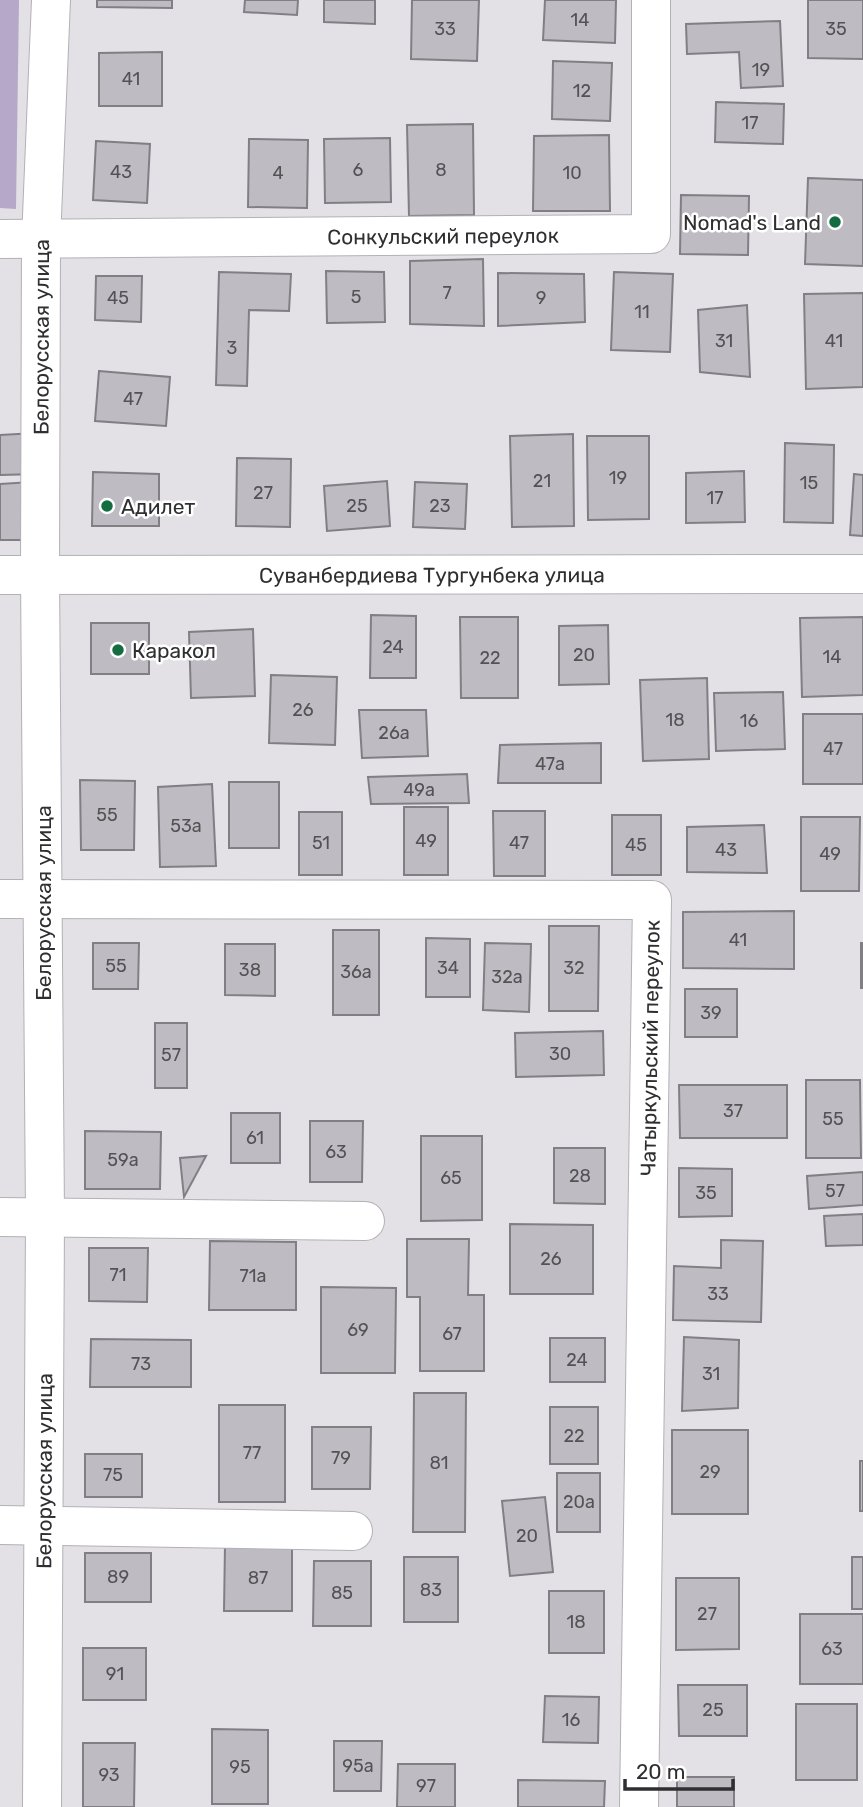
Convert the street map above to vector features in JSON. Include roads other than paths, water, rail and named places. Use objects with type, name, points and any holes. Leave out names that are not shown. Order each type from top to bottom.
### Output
[{"type":"street","name":"Белорусская улица","points":[[42,1807],[45,1217],[40,574],[41,240],[51,0]]},
{"type":"street","name":"Сонкульский переулок","points":[[0,239],[651,234],[651,0]]},
{"type":"street","name":"Суванбердиева Тургунбека улица","points":[[0,575],[863,574]]},
{"type":"street","name":"Чатыркульский переулок","points":[[0,899],[652,900],[639,1807]]},
{"type":"street","points":[[0,1217],[365,1221]]},
{"type":"street","points":[[0,1525],[353,1531]]},
{"type":"place","name":"Nomad's Land","points":[[835,222]]},
{"type":"place","name":"Адилет","points":[[107,506]]},
{"type":"place","name":"Каракол","points":[[118,650]]}]
